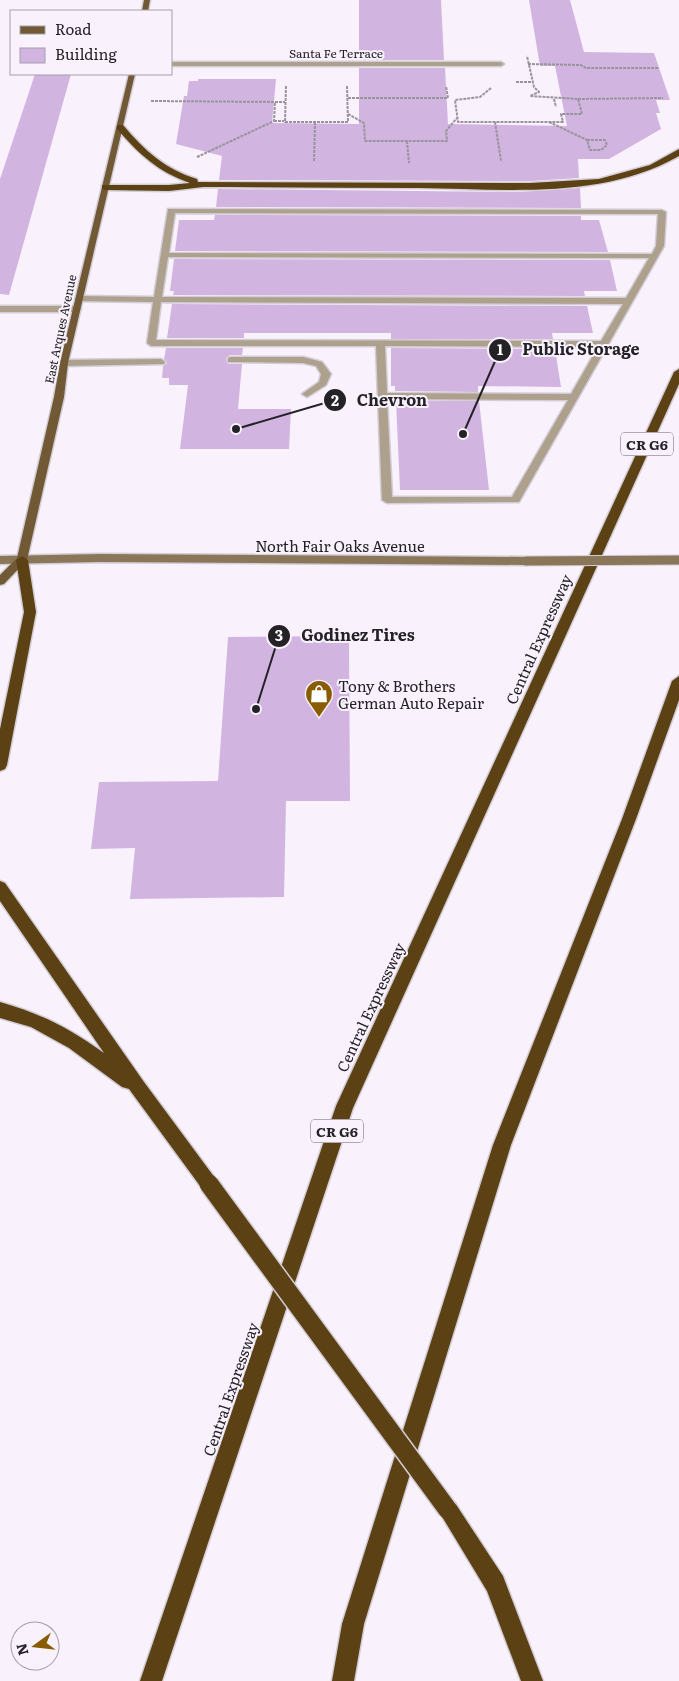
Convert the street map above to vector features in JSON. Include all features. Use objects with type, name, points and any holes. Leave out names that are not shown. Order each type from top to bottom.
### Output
[{"type":"highway","points":[[120,127],[154,164],[165,171],[203,184]]},
{"type":"highway","points":[[105,187],[169,188],[203,184],[530,186],[599,182],[653,167],[679,152]]},
{"type":"highway","name":"Central Expressway","points":[[151,1681],[345,1106],[679,372]]},
{"type":"highway","points":[[0,765],[30,612],[22,560]]},
{"type":"highway","points":[[343,1681],[353,1624],[502,1145],[629,819],[679,681]]},
{"type":"highway","points":[[0,888],[138,1088],[448,1510],[495,1584],[532,1681]]},
{"type":"highway","points":[[0,1010],[34,1020],[75,1042],[138,1088]]},
{"type":"main road","name":"East Arques Avenue","points":[[22,560],[59,397],[64,363],[132,75]]},
{"type":"main road","name":"North Fair Oaks Avenue","points":[[0,560],[100,558],[526,561],[679,560]]},
{"type":"main road","points":[[0,582],[22,560]]},
{"type":"street","name":"Santa Fe Terrace","points":[[172,64],[501,64]]},
{"type":"street","points":[[380,343],[387,500],[515,500],[660,246],[662,212],[171,211],[151,343],[380,343],[604,344]]},
{"type":"street","points":[[164,255],[654,256]]},
{"type":"street","points":[[79,299],[629,301]]},
{"type":"street","points":[[0,309],[77,309]]},
{"type":"street","points":[[231,360],[303,360],[319,364],[326,374],[323,383],[307,394]]},
{"type":"street","points":[[64,363],[161,362]]},
{"type":"street","points":[[382,396],[574,397]]},
{"type":"path","points":[[527,56],[534,87],[540,92],[530,96],[554,99],[663,98]]},
{"type":"path","points":[[501,64],[581,65],[586,68],[659,68]]},
{"type":"path","points":[[446,80],[448,98]]},
{"type":"path","points":[[165,171],[274,121],[348,122],[348,81]]},
{"type":"path","points":[[284,121],[285,82]]},
{"type":"path","points":[[348,98],[448,98],[448,100],[455,100],[484,96],[490,91],[491,83]]},
{"type":"path","points":[[554,99],[556,107]]},
{"type":"path","points":[[455,100],[458,122],[563,122],[561,114],[582,114],[578,99]]},
{"type":"path","points":[[126,101],[285,102]]},
{"type":"path","points":[[274,121],[275,102]]},
{"type":"path","points":[[348,114],[364,124],[365,141],[447,141],[446,131],[457,118]]},
{"type":"path","points":[[314,164],[315,122]]},
{"type":"path","points":[[496,122],[502,164]]},
{"type":"path","points":[[548,122],[587,140],[605,140],[607,145],[600,150],[590,150],[587,140]]},
{"type":"path","points":[[407,141],[409,164]]},
{"type":"building","points":[[359,0],[441,0],[444,60],[359,60]]},
{"type":"building","points":[[529,0],[570,0],[584,52],[654,53],[670,100],[656,100],[660,113],[656,113],[661,129],[609,159],[578,159],[579,178],[530,181],[219,180],[222,156],[176,144],[184,96],[187,96],[189,81],[198,81],[198,79],[276,79],[272,123],[359,124],[359,68],[445,68],[448,124],[567,126],[555,66],[540,66]]},
{"type":"building","points":[[35,75],[71,75],[9,295],[0,294],[0,179]]},
{"type":"building","points":[[580,188],[581,208],[216,207],[218,189],[519,192]]},
{"type":"building","points":[[215,215],[581,216],[581,220],[599,220],[608,252],[175,251],[179,220],[214,220]]},
{"type":"building","points":[[174,259],[610,260],[617,291],[584,291],[585,296],[173,295],[174,291],[170,291]]},
{"type":"building","points":[[172,304],[587,306],[593,333],[552,333],[553,339],[391,339],[391,333],[244,333],[244,338],[167,338]]},
{"type":"building","points":[[166,348],[243,348],[242,355],[230,355],[226,358],[228,364],[242,364],[238,409],[291,409],[289,449],[180,449],[188,385],[169,385],[169,378],[162,378],[163,366],[167,363],[164,359]]},
{"type":"building","points":[[391,348],[555,349],[561,387],[478,386],[478,392],[395,391],[395,386],[391,386]]},
{"type":"building","points":[[396,401],[479,401],[489,490],[400,490]]},
{"type":"building","points":[[349,636],[350,801],[286,801],[284,897],[130,899],[135,848],[91,849],[99,782],[218,781],[228,637]]},
{"type":"place","name":"Chevron","points":[[236,429]]},
{"type":"place","name":"Public Storage","points":[[463,434]]},
{"type":"place","name":"Godinez Tires","points":[[256,709]]},
{"type":"place","name":"Tony & Brothers German Auto Repair","points":[[319,718]]}]
